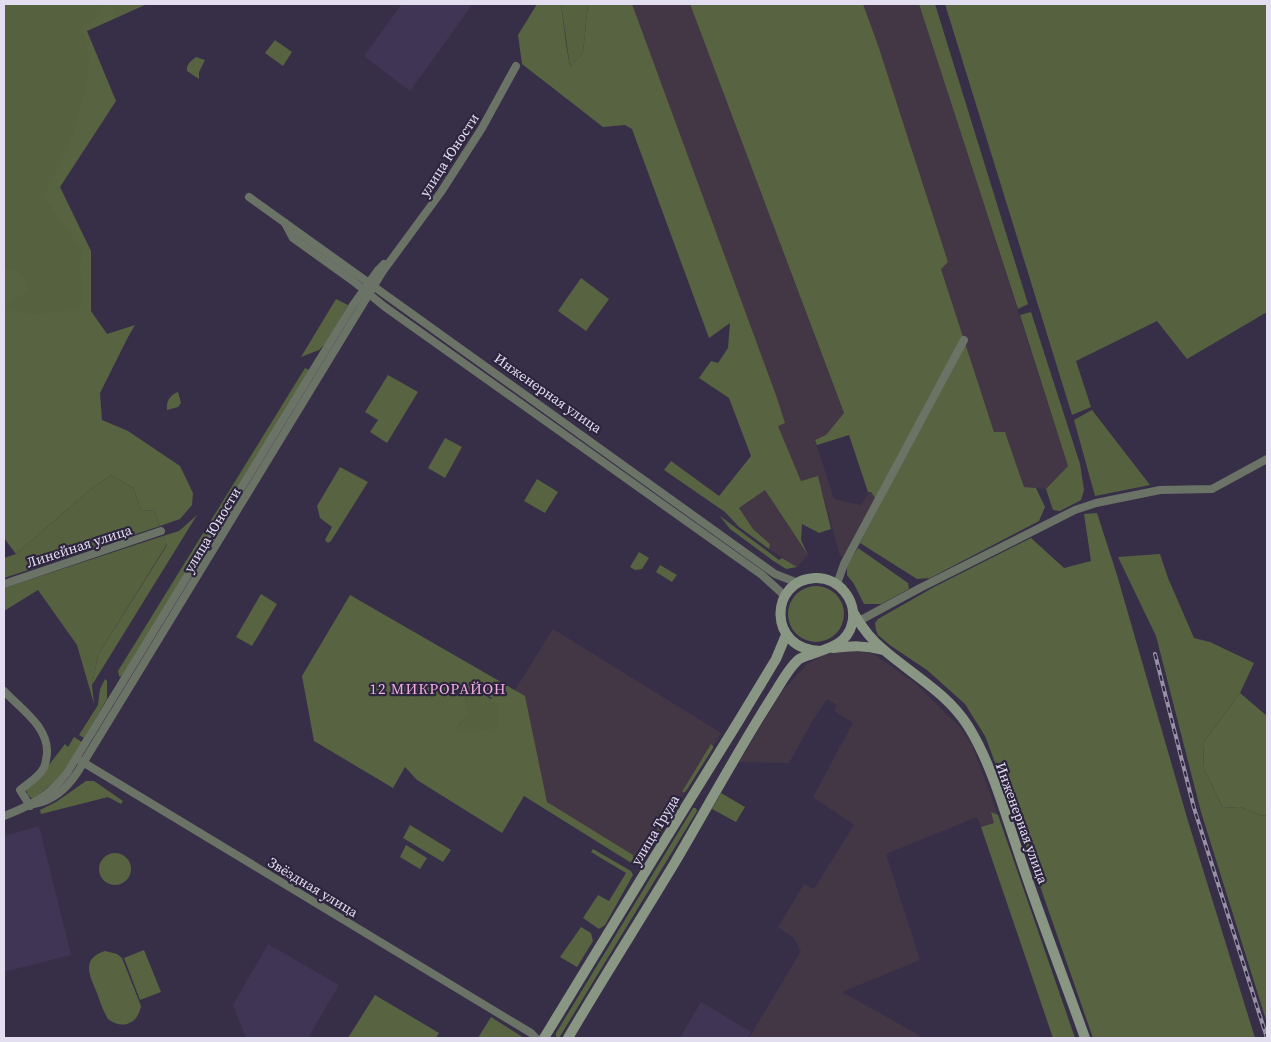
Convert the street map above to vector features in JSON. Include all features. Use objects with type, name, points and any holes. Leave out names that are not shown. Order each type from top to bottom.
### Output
[{"type":"main road","points":[[786,635],[782,628],[780,611],[785,596],[798,584],[814,578],[823,578],[837,584]]},
{"type":"main road","name":"Инженерная улица","points":[[837,584],[849,597],[856,616],[874,642],[922,679],[954,708],[969,727],[996,789],[1085,1038]]},
{"type":"main road","points":[[568,1038],[787,674],[800,659],[839,644],[847,635],[856,616]]},
{"type":"main road","name":"Инженерная улица","points":[[786,635],[802,648],[811,651],[854,645],[884,650]]},
{"type":"main road","name":"улица Труда","points":[[544,1038],[776,659],[786,635]]},
{"type":"street","name":"улица Юности","points":[[32,805],[61,780],[77,758],[369,289],[441,192],[472,144],[516,66]]},
{"type":"street","name":"Инженерная улица","points":[[249,197],[284,222],[293,238],[369,289],[775,574],[798,584]]},
{"type":"street","name":"улица Юности","points":[[4,816],[48,801],[71,782],[369,289]]},
{"type":"street","name":"Инженерная улица","points":[[369,289],[430,340],[762,575],[785,596]]},
{"type":"street","points":[[837,584],[844,564],[964,340]]},
{"type":"street","points":[[856,616],[920,588],[1075,510],[1096,503],[1160,490],[1212,489],[1267,459]]},
{"type":"street","name":"Линейная улица","points":[[4,584],[162,531]]},
{"type":"street","points":[[4,692],[39,726],[45,735],[47,745],[43,769],[20,790],[32,805]]},
{"type":"street","name":"Звёздная улица","points":[[77,758],[531,1033],[536,1038]]},
{"type":"shaded area","points":[[402,4],[468,4],[471,6],[410,91],[364,56]]},
{"type":"shaded area","points":[[632,4],[690,4],[844,414],[826,435],[815,440],[834,499],[861,505],[870,491],[880,505],[850,561],[840,556],[818,477],[801,481],[778,426],[776,395]]},
{"type":"shaded area","points":[[863,4],[919,4],[1068,466],[1046,489],[1024,487],[1005,433],[994,432],[941,269],[948,262]]},
{"type":"shaded area","points":[[765,490],[808,555],[797,567],[769,549],[770,544],[753,529],[739,508]]},
{"type":"shaded area","points":[[553,629],[721,733],[648,850],[640,868],[524,795],[543,784],[525,697],[515,690]]},
{"type":"shaded area","points":[[841,651],[872,653],[915,683],[960,727],[972,745],[998,815],[991,813],[995,823],[981,827],[977,817],[886,854],[920,960],[842,992],[924,1038],[749,1038],[801,951],[794,938],[778,927],[804,884],[814,889],[854,825],[813,797],[853,723],[834,711],[837,705],[827,699],[789,763],[739,762],[782,691],[807,664],[826,654]]},
{"type":"shaded area","points":[[39,826],[71,955],[4,972],[4,836]]},
{"type":"shaded area","points":[[268,944],[339,985],[308,1038],[246,1038],[233,1005]]},
{"type":"shaded area","points":[[701,1002],[751,1032],[748,1038],[680,1038]]},
{"type":"green space","points":[[4,4],[147,4],[87,31],[116,101],[60,187],[91,251],[91,311],[107,334],[135,325],[100,393],[102,420],[128,431],[180,466],[193,493],[192,505],[180,519],[160,526],[154,511],[141,510],[133,488],[111,475],[91,489],[16,554],[4,538]]},
{"type":"green space","points":[[4,4],[103,4],[97,17],[82,30],[88,48],[89,62],[86,88],[72,137],[43,196],[81,249],[80,271],[83,292],[78,308],[72,310],[28,313],[20,312],[6,305],[27,292],[28,286],[17,270],[4,268]]},
{"type":"green space","points":[[113,4],[142,4],[115,16]]},
{"type":"green space","points":[[537,4],[561,4],[570,67],[583,52],[588,4],[632,4],[776,395],[785,423],[778,426],[801,481],[818,476],[831,529],[819,533],[802,524],[801,540],[808,555],[765,490],[739,508],[753,529],[770,544],[769,549],[739,527],[725,512],[664,470],[671,461],[719,496],[751,456],[729,398],[699,378],[711,361],[718,363],[728,348],[730,323],[709,338],[632,129],[625,125],[603,127],[522,64],[518,35]]},
{"type":"green space","points":[[561,4],[588,4],[583,52],[570,67]]},
{"type":"green space","points":[[690,4],[863,4],[948,262],[941,269],[994,432],[1005,432],[1024,487],[1036,488],[1045,507],[1039,521],[930,578],[917,579],[860,543],[880,505],[871,492],[868,492],[849,435],[817,445],[815,440],[826,435],[844,413]]},
{"type":"green space","points":[[919,4],[935,4],[1028,304],[1018,309]]},
{"type":"green space","points":[[945,4],[1267,4],[1267,312],[1187,359],[1157,321],[1076,361],[1091,407],[1072,415]]},
{"type":"green space","points":[[275,40],[292,52],[283,66],[265,53]]},
{"type":"green space","points":[[196,57],[205,60],[199,72],[199,79],[187,71],[188,65]]},
{"type":"green space","points":[[581,278],[609,299],[586,331],[558,311]]},
{"type":"green space","points":[[336,299],[348,305],[326,343],[319,350],[301,357]]},
{"type":"green space","points":[[1031,312],[1080,464],[1084,490],[1081,500],[1060,511],[1053,510],[1046,489],[1068,466],[1020,315]]},
{"type":"green space","points":[[305,368],[309,370],[308,373],[122,677],[119,676],[118,671]]},
{"type":"green space","points":[[388,375],[418,392],[387,443],[370,432],[378,420],[365,412]]},
{"type":"green space","points":[[178,392],[181,403],[178,407],[167,410],[169,399]]},
{"type":"green space","points":[[1092,410],[1150,485],[1095,496],[1074,420]]},
{"type":"green space","points":[[445,438],[462,447],[445,478],[428,468]]},
{"type":"green space","points":[[340,467],[368,482],[328,543],[325,540],[332,527],[320,518],[317,506]]},
{"type":"green space","points":[[111,475],[133,488],[141,510],[154,511],[160,526],[4,578],[4,558],[16,554],[91,489]]},
{"type":"green space","points":[[537,479],[558,492],[545,513],[524,501]]},
{"type":"green space","points":[[1097,513],[1117,575],[1188,821],[1255,1038],[1093,1038],[1018,823],[985,736],[965,704],[927,670],[891,646],[878,635],[876,630],[875,623],[878,619],[934,587],[1031,538],[1064,568],[1091,561],[1084,514]]},
{"type":"green space","points":[[197,515],[92,685],[98,655],[167,545],[163,536],[179,531]]},
{"type":"green space","points":[[720,516],[779,560],[782,558],[797,567],[786,569],[772,560],[730,529]]},
{"type":"green space","points":[[163,536],[167,544],[98,655],[92,685],[94,704],[77,645],[38,590],[4,611],[4,588]]},
{"type":"green space","points":[[858,548],[908,583],[909,589],[881,604],[864,604],[847,575],[847,565]]},
{"type":"green space","points":[[639,552],[649,558],[642,569],[635,570],[630,567]]},
{"type":"green space","points":[[1160,554],[1168,578],[1194,638],[1210,642],[1254,663],[1240,693],[1203,743],[1204,769],[1223,808],[1240,807],[1267,816],[1267,1023],[1201,812],[1156,636],[1118,557]]},
{"type":"green space","points":[[660,565],[677,575],[672,582],[656,572]]},
{"type":"green space","points":[[810,586],[822,586],[836,594],[844,608],[842,625],[836,634],[822,642],[810,642],[800,637],[793,630],[788,620],[788,608],[793,598],[800,591]]},
{"type":"green space","points":[[261,594],[277,604],[252,646],[236,637]]},
{"type":"green space","points":[[350,595],[525,696],[547,802],[633,855],[633,864],[524,796],[502,833],[417,780],[405,767],[393,788],[314,741],[302,676]],"holes":[[[484,694],[492,698],[459,724],[468,716],[465,700]]]},
{"type":"green space","points":[[105,679],[107,681],[107,699],[84,738],[79,735],[98,705],[100,689]]},
{"type":"green space","points":[[476,683],[484,694],[498,705],[499,715],[497,724],[494,729],[468,732],[458,730],[457,727],[468,715],[464,694],[469,686]]},
{"type":"green space","points":[[1240,693],[1267,716],[1267,816],[1240,807],[1223,808],[1204,769],[1203,743]]},
{"type":"green space","points":[[74,737],[82,742],[60,777],[32,799],[26,790],[45,770],[65,744],[68,747]]},
{"type":"green space","points":[[711,744],[713,748],[688,788],[685,792],[682,792]]},
{"type":"green space","points":[[86,781],[94,781],[123,801],[121,804],[108,797],[41,814],[40,810],[56,802]]},
{"type":"green space","points":[[721,793],[745,807],[736,822],[712,809]]},
{"type":"green space","points":[[674,802],[676,806],[652,846],[645,850]]},
{"type":"green space","points":[[693,808],[696,808],[697,811],[559,1038],[556,1038],[556,1033]]},
{"type":"green space","points":[[991,812],[998,815],[1075,1038],[1053,1038],[981,827],[994,823]]},
{"type":"green space","points":[[410,825],[451,850],[443,862],[403,838]]},
{"type":"green space","points":[[406,845],[427,858],[420,869],[400,857]]},
{"type":"green space","points":[[593,849],[631,871],[633,875],[605,925],[599,929],[583,918],[598,895],[609,901],[626,873],[591,852]]},
{"type":"green space","points":[[115,853],[126,858],[131,869],[126,880],[115,885],[104,880],[99,869],[104,858]]},
{"type":"green space","points":[[581,927],[591,933],[593,941],[577,967],[560,957]]},
{"type":"green space","points":[[144,950],[161,992],[140,1000],[124,958]]},
{"type":"green space","points":[[105,951],[117,954],[122,958],[141,1006],[137,1017],[129,1023],[119,1024],[108,1019],[90,974],[89,969],[92,959],[97,954]]},
{"type":"green space","points":[[375,995],[439,1033],[436,1038],[348,1038]]},
{"type":"green space","points":[[491,1017],[524,1038],[478,1038]]},
{"type":"railway","points":[[1155,654],[1194,808],[1267,1038]]},
{"type":"district","name":"12 МИКРОРАЙОН","points":[[438,688]]}]
